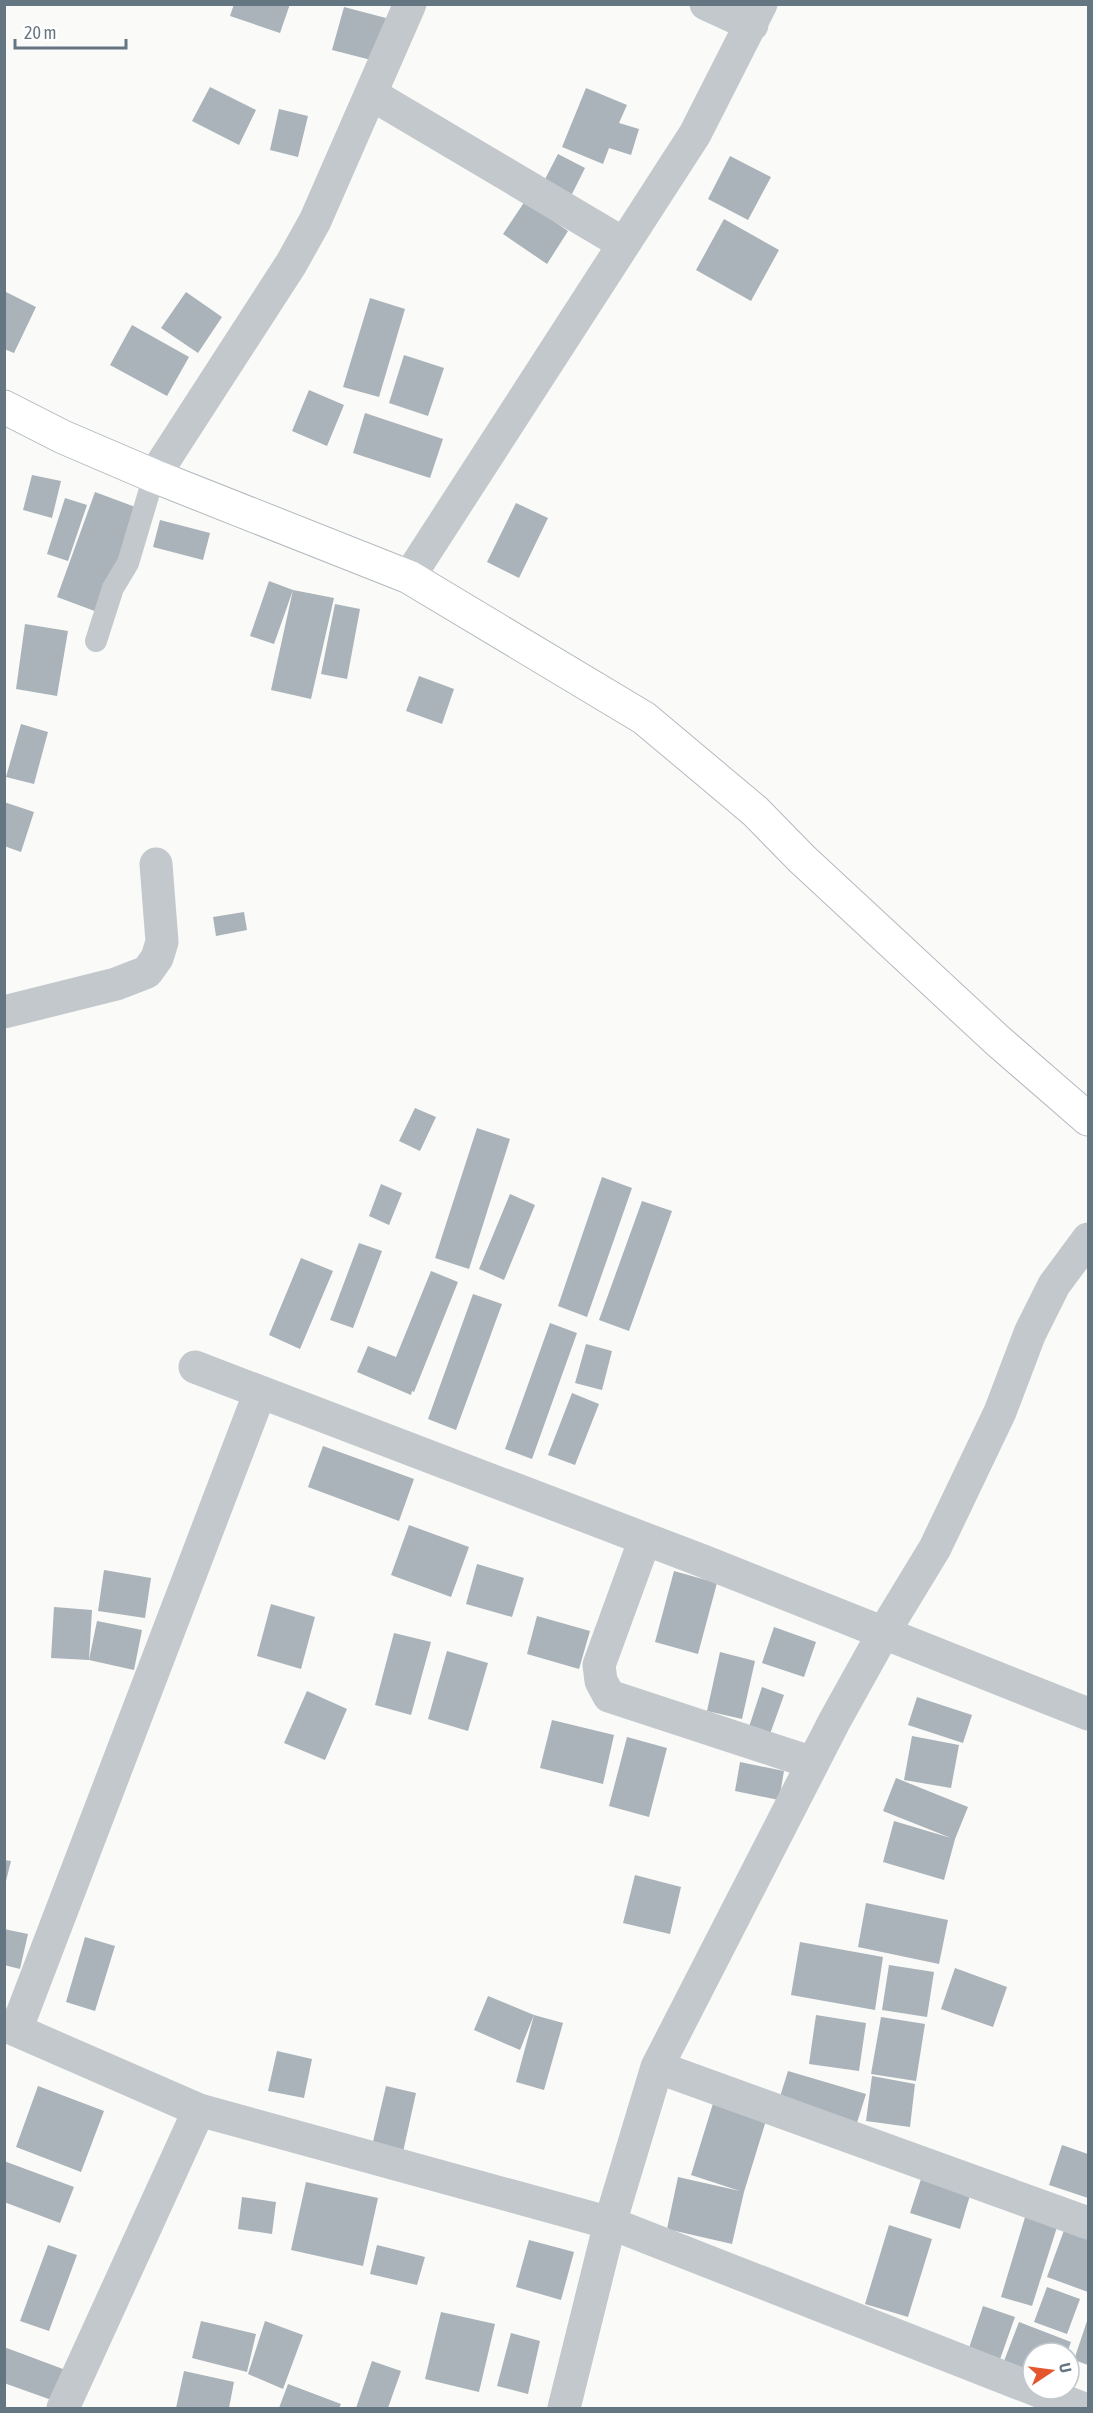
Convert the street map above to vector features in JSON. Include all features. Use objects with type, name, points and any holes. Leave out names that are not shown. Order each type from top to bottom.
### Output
[{"type":"street","points":[[154,476],[291,264],[315,221],[410,4]]},
{"type":"street","points":[[409,577],[695,134],[756,15],[706,4]]},
{"type":"street","points":[[371,93],[624,244]]},
{"type":"street","points":[[4,407],[63,437],[154,476],[409,577],[644,718],[755,811],[810,867],[997,1040],[1089,1119]]},
{"type":"street","points":[[4,1012],[116,984],[147,972],[157,958],[162,942],[156,864]]},
{"type":"street","points":[[564,2409],[610,2223],[657,2067],[813,1763],[884,1632],[935,1548],[1000,1412],[1030,1333],[1054,1285],[1089,1239]]},
{"type":"street","points":[[195,1367],[645,1539],[1089,1714]]},
{"type":"street","points":[[260,1392],[10,2027],[199,2110],[610,2223],[1082,2409]]},
{"type":"street","points":[[645,1539],[599,1665],[601,1681],[609,1696],[813,1763]]},
{"type":"street","points":[[657,2067],[1089,2223]]},
{"type":"street","points":[[63,2409],[199,2110]]},
{"type":"lane","points":[[96,641],[113,588],[128,563],[154,476]]},
{"type":"building","points":[[234,4],[290,4],[280,33],[230,16]]},
{"type":"building","points":[[344,7],[386,18],[375,61],[332,50]]},
{"type":"building","points":[[210,87],[256,110],[239,145],[192,121]]},
{"type":"building","points":[[586,88],[627,105],[619,123],[639,129],[631,155],[609,148],[603,164],[562,147]]},
{"type":"building","points":[[279,109],[308,116],[298,157],[270,150]]},
{"type":"building","points":[[558,154],[585,168],[570,198],[543,183]]},
{"type":"building","points":[[730,156],[771,177],[748,220],[708,199]]},
{"type":"building","points":[[525,201],[568,231],[547,264],[503,234]]},
{"type":"building","points":[[724,219],[779,250],[751,301],[696,270]]},
{"type":"building","points":[[6,292],[36,307],[14,353],[4,349]]},
{"type":"building","points":[[186,292],[222,317],[198,353],[161,328]]},
{"type":"building","points":[[370,298],[405,309],[379,397],[343,387]]},
{"type":"building","points":[[132,325],[189,357],[167,396],[110,365]]},
{"type":"building","points":[[404,355],[444,368],[428,416],[389,403]]},
{"type":"building","points":[[309,390],[344,405],[327,446],[292,431]]},
{"type":"building","points":[[365,413],[443,439],[430,478],[353,453]]},
{"type":"building","points":[[32,475],[61,481],[52,518],[23,510]]},
{"type":"building","points":[[95,492],[138,508],[100,613],[57,597]]},
{"type":"building","points":[[65,498],[87,505],[68,561],[47,554]]},
{"type":"building","points":[[516,503],[548,518],[519,578],[487,562]]},
{"type":"building","points":[[160,520],[210,533],[203,560],[153,547]]},
{"type":"building","points":[[269,581],[293,590],[274,644],[250,636]]},
{"type":"building","points":[[293,590],[334,598],[311,699],[271,690]]},
{"type":"building","points":[[335,604],[360,609],[347,679],[321,674]]},
{"type":"building","points":[[25,624],[68,631],[57,696],[16,689]]},
{"type":"building","points":[[419,676],[454,689],[442,724],[406,711]]},
{"type":"building","points":[[21,724],[48,732],[34,784],[6,777]]},
{"type":"building","points":[[4,802],[34,812],[21,852],[4,846]]},
{"type":"building","points":[[244,912],[247,930],[216,936],[213,917]]},
{"type":"building","points":[[415,1108],[436,1117],[420,1151],[399,1141]]},
{"type":"building","points":[[477,1128],[510,1139],[469,1269],[435,1258]]},
{"type":"building","points":[[602,1177],[632,1188],[587,1317],[558,1306]]},
{"type":"building","points":[[381,1184],[402,1193],[389,1225],[369,1216]]},
{"type":"building","points":[[510,1194],[535,1205],[504,1280],[479,1269]]},
{"type":"building","points":[[642,1201],[672,1211],[629,1331],[599,1320]]},
{"type":"building","points":[[359,1243],[382,1251],[353,1328],[330,1320]]},
{"type":"building","points":[[301,1258],[333,1271],[300,1349],[269,1335]]},
{"type":"building","points":[[431,1271],[458,1282],[411,1395],[357,1372],[368,1346],[396,1357]]},
{"type":"building","points":[[473,1294],[502,1304],[456,1430],[428,1419]]},
{"type":"building","points":[[550,1323],[577,1333],[532,1459],[505,1449]]},
{"type":"building","points":[[586,1344],[612,1351],[602,1390],[575,1383]]},
{"type":"building","points":[[572,1393],[599,1404],[575,1465],[548,1455]]},
{"type":"building","points":[[323,1446],[414,1479],[399,1521],[308,1487]]},
{"type":"building","points":[[409,1525],[469,1547],[451,1597],[391,1575]]},
{"type":"building","points":[[477,1564],[524,1578],[512,1617],[466,1604]]},
{"type":"building","points":[[104,1570],[151,1578],[145,1618],[98,1611]]},
{"type":"building","points":[[674,1571],[717,1583],[698,1654],[655,1642]]},
{"type":"building","points":[[271,1604],[315,1617],[301,1669],[257,1656]]},
{"type":"building","points":[[54,1607],[92,1610],[89,1660],[51,1658]]},
{"type":"building","points":[[537,1616],[590,1631],[579,1669],[527,1654]]},
{"type":"building","points":[[97,1621],[142,1630],[134,1670],[89,1660]]},
{"type":"building","points":[[774,1627],[816,1642],[804,1677],[762,1663]]},
{"type":"building","points":[[394,1633],[431,1642],[411,1715],[375,1705]]},
{"type":"building","points":[[447,1651],[488,1663],[468,1731],[428,1719]]},
{"type":"building","points":[[720,1652],[755,1661],[742,1719],[707,1711]]},
{"type":"building","points":[[762,1687],[784,1695],[770,1734],[749,1727]]},
{"type":"building","points":[[307,1691],[347,1709],[325,1760],[284,1743]]},
{"type":"building","points":[[917,1697],[972,1715],[963,1743],[908,1725]]},
{"type":"building","points":[[552,1720],[614,1735],[603,1784],[540,1768]]},
{"type":"building","points":[[912,1736],[959,1745],[951,1788],[904,1780]]},
{"type":"building","points":[[627,1737],[667,1748],[649,1817],[609,1806]]},
{"type":"building","points":[[740,1762],[784,1771],[779,1800],[735,1791]]},
{"type":"building","points":[[896,1778],[968,1807],[955,1839],[944,1880],[883,1862],[894,1821],[951,1838],[883,1811]]},
{"type":"building","points":[[4,1860],[11,1861],[5,1885],[4,1885]]},
{"type":"building","points":[[635,1875],[681,1887],[670,1934],[623,1923]]},
{"type":"building","points":[[866,1903],[948,1920],[939,1964],[858,1947]]},
{"type":"building","points":[[4,1929],[28,1934],[20,1969],[4,1965]]},
{"type":"building","points":[[85,1937],[115,1946],[95,2011],[66,2002]]},
{"type":"building","points":[[800,1942],[883,1957],[875,2010],[791,1995]]},
{"type":"building","points":[[889,1965],[934,1972],[927,2017],[882,2010]]},
{"type":"building","points":[[955,1968],[1007,1987],[993,2027],[941,2009]]},
{"type":"building","points":[[488,1996],[534,2015],[520,2050],[474,2030]]},
{"type":"building","points":[[534,2015],[563,2023],[544,2090],[516,2082]]},
{"type":"building","points":[[816,2015],[866,2023],[859,2071],[809,2064]]},
{"type":"building","points":[[881,2017],[925,2024],[916,2081],[871,2074]]},
{"type":"building","points":[[277,2051],[312,2059],[304,2098],[268,2091]]},
{"type":"building","points":[[788,2071],[866,2094],[856,2126],[778,2103]]},
{"type":"building","points":[[872,2076],[915,2084],[910,2127],[866,2121]]},
{"type":"building","points":[[38,2086],[104,2111],[81,2172],[16,2147]]},
{"type":"building","points":[[386,2086],[416,2093],[403,2152],[372,2146]]},
{"type":"building","points":[[715,2097],[768,2114],[744,2192],[732,2244],[667,2229],[678,2177],[740,2191],[691,2175]]},
{"type":"building","points":[[1062,2145],[1088,2154],[1088,2198],[1049,2185]]},
{"type":"building","points":[[4,2161],[74,2187],[60,2223],[4,2202]]},
{"type":"building","points":[[922,2176],[971,2192],[960,2229],[910,2213]]},
{"type":"building","points":[[306,2182],[378,2198],[363,2266],[291,2250]]},
{"type":"building","points":[[242,2197],[276,2202],[272,2234],[238,2229]]},
{"type":"building","points":[[1026,2214],[1058,2224],[1032,2306],[1001,2297]]},
{"type":"building","points":[[1067,2222],[1088,2230],[1088,2292],[1047,2277]]},
{"type":"building","points":[[889,2225],[932,2239],[908,2317],[865,2304]]},
{"type":"building","points":[[529,2240],[574,2252],[561,2300],[516,2287]]},
{"type":"building","points":[[48,2245],[77,2255],[49,2331],[20,2321]]},
{"type":"building","points":[[377,2245],[425,2257],[417,2285],[370,2274]]},
{"type":"building","points":[[1047,2287],[1080,2299],[1067,2334],[1034,2322]]},
{"type":"building","points":[[983,2306],[1015,2317],[998,2365],[967,2354]]},
{"type":"building","points":[[441,2312],[495,2324],[479,2392],[425,2379]]},
{"type":"building","points":[[1088,2318],[1088,2365],[1081,2362],[1080,2341]]},
{"type":"building","points":[[201,2321],[256,2334],[247,2372],[192,2358]]},
{"type":"building","points":[[265,2321],[303,2335],[283,2389],[248,2374]]},
{"type":"building","points":[[1019,2322],[1068,2341],[1021,2341],[1021,2376],[1001,2369]]},
{"type":"building","points":[[511,2333],[540,2341],[528,2394],[497,2386]]},
{"type":"building","points":[[4,2347],[71,2372],[60,2403],[4,2383]]},
{"type":"building","points":[[372,2361],[401,2371],[388,2408],[356,2408]]},
{"type":"building","points":[[184,2371],[234,2382],[229,2408],[176,2408]]},
{"type":"building","points":[[288,2384],[341,2404],[339,2408],[279,2408]]}]
